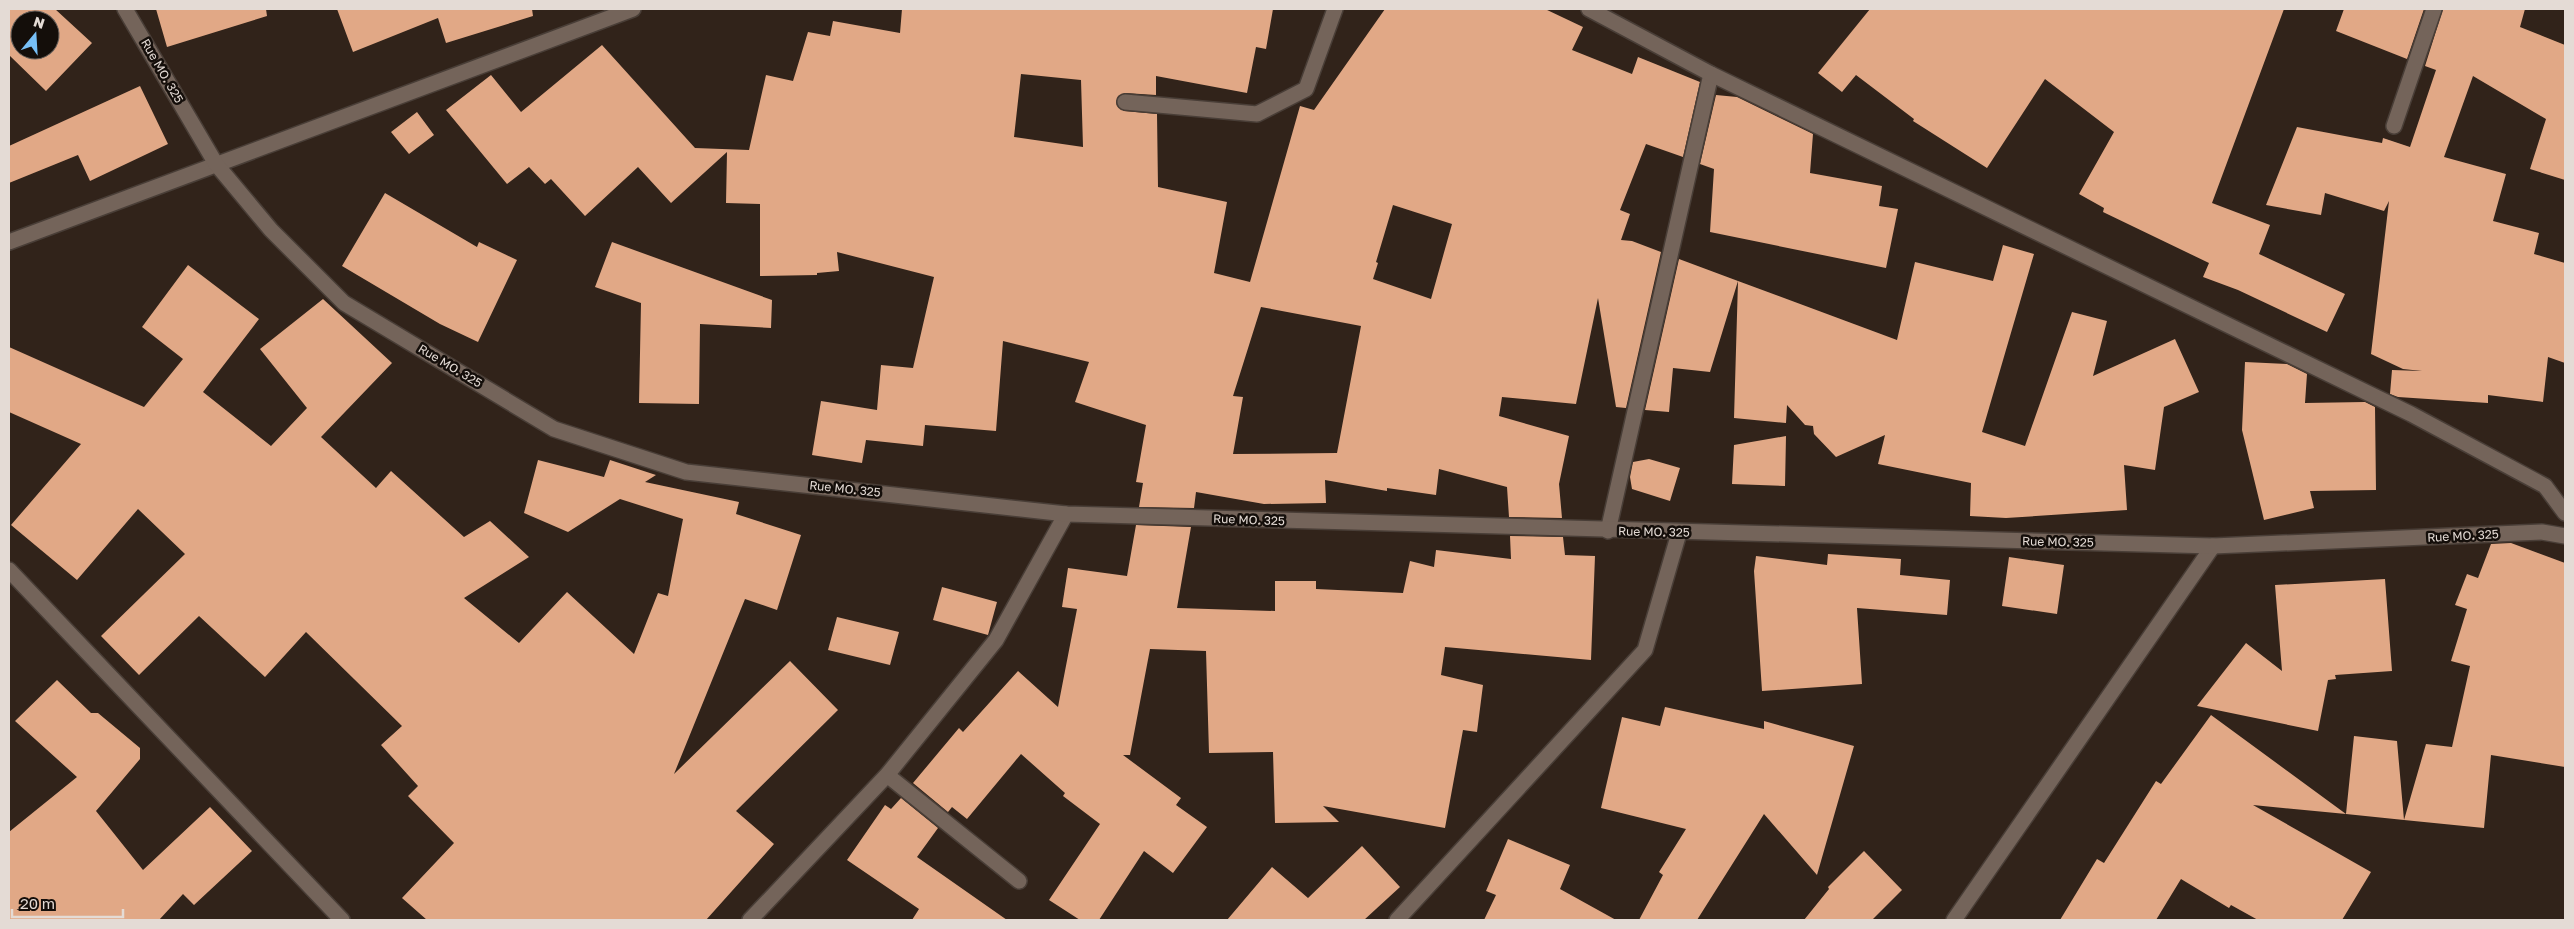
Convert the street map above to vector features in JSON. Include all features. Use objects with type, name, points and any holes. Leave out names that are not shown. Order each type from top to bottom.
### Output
[{"type":"street","name":"Rue MO. 325","points":[[126,9],[216,164],[271,230],[344,303],[554,429],[686,472],[1066,514],[1679,533],[2213,546],[2542,532],[2565,536]]},
{"type":"street","points":[[9,242],[633,9]]},
{"type":"street","points":[[1125,102],[1257,114],[1306,89],[1335,9]]},
{"type":"street","points":[[1589,9],[1710,74],[2411,414],[2545,486],[2565,513]]},
{"type":"street","points":[[2394,126],[2434,9]]},
{"type":"street","points":[[1608,531],[1710,74]]},
{"type":"street","points":[[750,920],[887,774],[996,640],[1066,514]]},
{"type":"street","points":[[1397,920],[1645,650],[1679,533]]},
{"type":"street","points":[[1954,920],[2213,546]]},
{"type":"street","points":[[9,570],[342,920]]},
{"type":"street","points":[[887,774],[1020,881]]},
{"type":"building","points":[[9,9],[56,10],[10,10],[10,56]]},
{"type":"building","points":[[156,9],[266,9],[267,16],[167,47]]},
{"type":"building","points":[[337,9],[532,9],[533,16],[446,43],[438,18],[353,52]]},
{"type":"building","points":[[902,9],[1273,9],[1266,49],[1256,47],[1247,93],[1156,76],[1156,95],[1125,93],[1118,96],[1116,102],[1117,106],[1124,111],[1157,114],[1158,187],[1227,202],[1214,273],[1250,282],[1300,106],[1314,110],[1385,9],[1545,9],[1583,27],[1572,50],[1632,74],[1638,57],[1700,82],[1683,157],[1646,144],[1620,210],[1630,214],[1621,240],[1632,241],[1661,252],[1626,408],[1616,407],[1598,298],[1576,404],[1502,397],[1499,416],[1569,436],[1559,484],[1562,518],[1509,517],[1507,487],[1439,469],[1436,495],[1387,488],[1387,491],[1325,480],[1326,503],[1264,504],[1196,492],[1194,508],[1139,507],[1143,483],[1136,482],[1146,425],[1075,402],[1089,362],[1003,341],[996,431],[925,425],[923,446],[866,440],[862,463],[812,455],[821,401],[877,410],[881,365],[913,368],[934,277],[837,252],[839,271],[817,273],[817,275],[760,276],[760,204],[726,203],[727,152],[671,203],[638,167],[585,216],[551,179],[545,184],[529,167],[507,184],[446,110],[491,75],[521,112],[602,45],[695,148],[749,150],[766,75],[793,81],[808,32],[830,36],[833,21],[900,33]],"holes":[[[1021,74],[1081,80],[1083,147],[1014,137]],[[1393,205],[1452,224],[1431,299],[1373,279],[1378,263],[1376,262]],[[1261,307],[1361,326],[1337,453],[1233,454],[1243,397],[1233,396]]]},
{"type":"building","points":[[1870,9],[2284,9],[2212,203],[2270,225],[2259,254],[2345,294],[2327,332],[2238,290],[2203,277],[2209,263],[2103,212],[2104,208],[2079,194],[2114,132],[2045,79],[1987,168],[1913,121],[1914,119],[1856,75],[1842,92],[1818,73]]},
{"type":"building","points":[[2344,9],[2424,9],[2407,59],[2336,31]]},
{"type":"building","points":[[2443,9],[2525,9],[2520,27],[2565,45],[2565,180],[2530,169],[2546,119],[2473,76],[2444,157],[2506,174],[2493,221],[2539,233],[2534,254],[2565,263],[2565,363],[2548,357],[2543,402],[2488,395],[2488,403],[2398,397],[2390,394],[2392,370],[2422,371],[2403,369],[2371,354],[2389,201],[2384,211],[2325,193],[2321,215],[2266,205],[2297,127],[2382,143],[2383,138],[2410,147],[2436,70],[2425,66]]},
{"type":"building","points":[[60,14],[92,43],[46,91],[14,60],[60,60]]},
{"type":"building","points":[[140,86],[168,144],[90,181],[78,155],[9,183],[9,146]]},
{"type":"building","points":[[1716,95],[1737,97],[1813,134],[1810,173],[1882,186],[1879,206],[1898,209],[1886,268],[1710,232],[1714,169],[1700,164]]},
{"type":"building","points":[[417,112],[434,135],[409,154],[391,132]]},
{"type":"building","points":[[385,193],[477,247],[479,242],[517,260],[478,342],[440,324],[342,266]]},
{"type":"building","points":[[612,242],[772,300],[771,328],[700,324],[699,404],[639,403],[641,303],[595,287]]},
{"type":"building","points":[[2003,245],[2034,254],[1982,432],[2025,446],[2072,312],[2107,321],[2093,376],[2175,339],[2199,392],[2164,407],[2155,470],[2124,465],[2127,510],[2006,518],[1970,516],[1971,483],[1878,464],[1885,435],[1836,457],[1814,434],[1813,426],[1805,425],[1787,405],[1786,423],[1734,418],[1738,281],[1897,340],[1915,262],[1993,281]]},
{"type":"building","points":[[1679,259],[1738,281],[1710,372],[1673,368],[1669,412],[1645,410]]},
{"type":"building","points":[[188,265],[259,319],[203,392],[271,446],[307,408],[260,349],[323,299],[392,363],[321,437],[376,488],[391,471],[464,537],[490,521],[529,557],[464,598],[519,643],[567,592],[634,654],[658,593],[668,596],[683,519],[620,499],[568,532],[524,513],[538,460],[604,477],[610,460],[656,475],[645,482],[739,502],[736,514],[801,535],[777,610],[745,599],[674,774],[790,661],[838,710],[736,811],[774,844],[706,920],[427,920],[402,898],[454,843],[408,796],[418,786],[381,745],[402,726],[306,632],[265,677],[199,616],[139,675],[101,636],[185,554],[138,509],[77,580],[11,525],[81,444],[9,412],[9,347],[144,407],[183,359],[142,327]]},
{"type":"building","points":[[2245,362],[2287,364],[2307,374],[2305,403],[2365,402],[2375,407],[2376,490],[2310,491],[2314,508],[2264,520],[2242,430]]},
{"type":"building","points":[[1786,436],[1785,486],[1732,484],[1734,445]]},
{"type":"building","points":[[1649,459],[1680,468],[1670,501],[1632,489],[1630,477],[1633,462]]},
{"type":"building","points":[[1136,525],[1191,527],[1177,608],[1275,611],[1275,581],[1316,581],[1316,589],[1403,593],[1410,561],[1434,567],[1436,550],[1511,559],[1510,536],[1563,537],[1565,555],[1595,556],[1591,660],[1445,647],[1441,675],[1483,685],[1477,732],[1463,730],[1445,828],[1323,806],[1339,822],[1275,823],[1273,752],[1209,753],[1206,651],[1150,649],[1130,755],[1123,755],[1181,798],[1176,805],[1207,827],[1173,873],[1144,851],[1099,920],[1080,920],[1049,900],[1100,824],[1063,796],[1065,793],[1021,754],[967,819],[952,807],[948,812],[913,783],[959,728],[963,732],[1018,671],[1058,707],[1077,609],[1062,607],[1068,568],[1127,576]]},
{"type":"building","points":[[2511,543],[2565,563],[2565,767],[2491,755],[2484,828],[2404,820],[2426,744],[2452,747],[2470,666],[2451,661],[2467,609],[2455,605],[2467,574],[2478,578],[2491,544]]},
{"type":"building","points":[[1828,554],[1901,559],[1900,575],[1950,580],[1947,615],[1857,608],[1862,684],[1762,691],[1754,571],[1756,556],[1827,565]]},
{"type":"building","points":[[2009,557],[2064,565],[2057,614],[2002,606]]},
{"type":"building","points":[[2385,579],[2392,671],[2335,675],[2336,679],[2328,680],[2318,731],[2197,706],[2246,643],[2282,671],[2275,585]]},
{"type":"building","points":[[942,587],[997,602],[988,635],[933,620]]},
{"type":"building","points":[[837,617],[899,632],[890,665],[828,650]]},
{"type":"building","points":[[57,680],[91,713],[98,713],[140,748],[140,759],[96,811],[143,870],[210,807],[252,851],[194,905],[183,894],[159,920],[9,920],[9,832],[77,777],[15,721]]},
{"type":"building","points":[[1665,707],[1764,729],[1764,721],[1854,746],[1817,875],[1764,814],[1697,920],[1639,920],[1663,875],[1659,872],[1686,829],[1601,808],[1622,717],[1660,726]]},
{"type":"building","points":[[2211,715],[2346,814],[2253,805],[2371,872],[2342,920],[2258,920],[2231,905],[2229,908],[2181,879],[2156,920],[2060,920],[2097,859],[2104,863],[2156,781],[2161,784]]},
{"type":"building","points":[[2354,736],[2397,741],[2404,820],[2346,814]]},
{"type":"building","points":[[901,798],[938,828],[917,857],[1007,920],[912,920],[919,909],[847,860],[885,805],[891,809]]},
{"type":"building","points":[[1508,839],[1570,865],[1560,889],[1616,920],[1484,920],[1496,895],[1486,891]]},
{"type":"building","points":[[1362,846],[1400,887],[1364,920],[1227,920],[1272,867],[1308,898]]},
{"type":"building","points":[[1864,851],[1902,890],[1872,920],[1804,920],[1829,889],[1828,887]]}]
